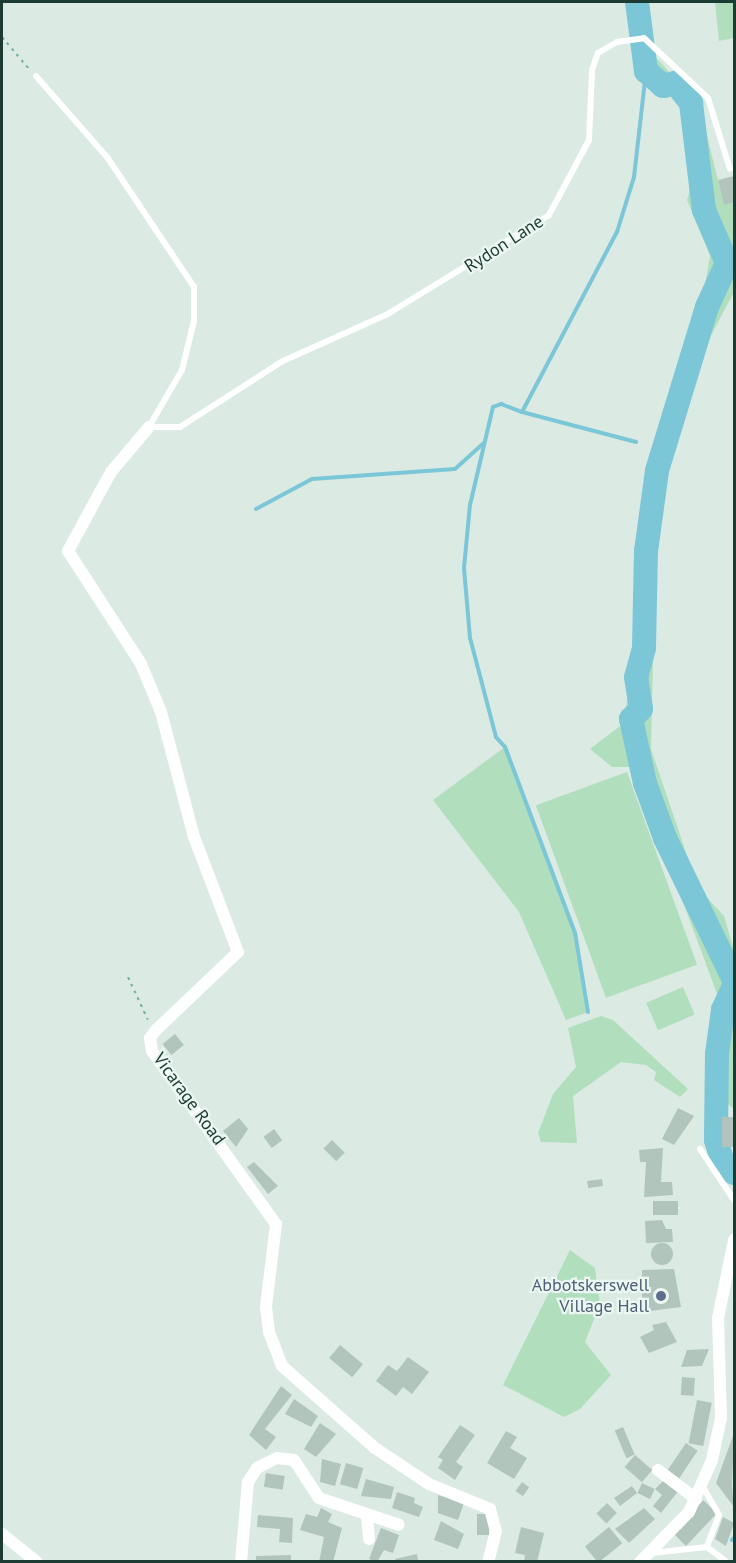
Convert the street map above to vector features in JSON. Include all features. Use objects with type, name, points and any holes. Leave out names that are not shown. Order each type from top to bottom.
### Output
[{"type":"street","name":"Vicarage Road","points":[[149,427],[111,472],[68,551],[141,664],[162,712],[194,837],[238,952],[153,1034],[152,1051],[276,1224],[266,1307],[282,1366],[375,1448],[429,1484],[490,1509],[496,1531],[488,1562]]},
{"type":"street","points":[[645,1557],[696,1499],[703,1487],[720,1424],[716,1341],[735,1240]]},
{"type":"street","points":[[241,1562],[248,1482],[257,1468],[277,1458],[294,1460],[320,1498],[399,1525]]},
{"type":"street","points":[[658,1470],[696,1499]]},
{"type":"street","points":[[368,1516],[369,1539]]},
{"type":"street","points":[[2,1534],[37,1562]]},
{"type":"lane","name":"Rydon Lane","points":[[149,427],[180,427],[283,361],[386,315],[549,215],[589,140],[592,70],[598,53],[617,42],[644,38],[708,98],[730,169]]},
{"type":"lane","points":[[36,76],[107,157],[194,287],[194,321],[182,370],[149,427]]},
{"type":"lane","points":[[700,1149],[735,1200]]},
{"type":"lane","points":[[703,1487],[718,1515],[707,1547]]},
{"type":"lane","points":[[645,1557],[707,1547],[727,1562]]},
{"type":"path","points":[[2,37],[36,76]]},
{"type":"path","points":[[128,976],[153,1034]]},
{"type":"green space","points":[[715,2],[734,2],[734,38],[719,41]]},
{"type":"green space","points":[[646,47],[699,104],[724,204],[734,202],[734,292],[699,358],[657,491],[651,749],[698,888],[724,916],[734,950],[734,1109],[717,1095],[723,1010],[633,767],[612,767],[590,749],[624,723],[640,596],[643,506],[653,447],[701,308],[710,256],[687,200],[695,170],[675,84],[663,86],[646,71]]},
{"type":"green space","points":[[505,747],[575,933],[588,1012],[566,1020],[519,912],[433,800]]},
{"type":"green space","points":[[627,772],[697,965],[606,998],[536,805]]},
{"type":"green space","points":[[683,987],[695,1015],[658,1030],[646,1003]]},
{"type":"green space","points":[[601,1016],[613,1020],[688,1089],[680,1097],[654,1080],[656,1072],[646,1065],[621,1062],[573,1096],[577,1143],[541,1142],[538,1133],[553,1094],[576,1067],[568,1028]]},
{"type":"green space","points":[[570,1250],[595,1268],[600,1304],[585,1342],[611,1375],[580,1409],[564,1417],[503,1385]]},
{"type":"building","points":[[734,176],[734,202],[724,205],[718,180]]},
{"type":"building","points":[[175,1034],[184,1045],[171,1055],[163,1044]]},
{"type":"building","points":[[678,1108],[694,1116],[674,1145],[662,1139]]},
{"type":"building","points":[[722,1117],[734,1117],[734,1147],[722,1147]]},
{"type":"building","points":[[239,1118],[248,1129],[236,1147],[223,1131]]},
{"type":"building","points":[[274,1129],[282,1140],[272,1148],[263,1137]]},
{"type":"building","points":[[332,1140],[345,1153],[336,1161],[324,1148]]},
{"type":"building","points":[[663,1148],[661,1182],[672,1182],[673,1195],[644,1197],[646,1162],[640,1162],[639,1150]]},
{"type":"building","points":[[254,1162],[278,1186],[268,1194],[247,1167]]},
{"type":"building","points":[[602,1179],[603,1186],[588,1188],[587,1181]]},
{"type":"building","points":[[653,1201],[678,1201],[678,1215],[653,1215]]},
{"type":"building","points":[[662,1220],[666,1229],[672,1229],[673,1242],[646,1243],[645,1221]]},
{"type":"building","points":[[662,1243],[670,1246],[673,1254],[670,1262],[662,1265],[654,1262],[651,1254],[654,1246]]},
{"type":"building","name":"Abbotskerswell Village Hall","points":[[674,1269],[681,1307],[642,1312],[642,1270]]},
{"type":"building","points":[[666,1322],[677,1342],[649,1353],[640,1337],[654,1330],[652,1325]]},
{"type":"building","points":[[340,1345],[363,1364],[352,1377],[329,1358]]},
{"type":"building","points":[[709,1349],[702,1366],[681,1367],[687,1350]]},
{"type":"building","points":[[408,1357],[429,1372],[412,1394],[403,1387],[396,1396],[376,1381],[388,1365],[397,1371]]},
{"type":"building","points":[[682,1377],[695,1378],[694,1396],[681,1395]]},
{"type":"building","points":[[281,1386],[292,1395],[265,1429],[276,1437],[266,1450],[249,1435]]},
{"type":"building","points":[[294,1399],[318,1416],[311,1427],[285,1414]]},
{"type":"building","points":[[697,1400],[712,1403],[703,1446],[689,1443]]},
{"type":"building","points":[[320,1423],[336,1434],[316,1457],[304,1449]]},
{"type":"building","points":[[460,1425],[475,1435],[456,1462],[463,1467],[455,1480],[438,1468],[443,1460],[438,1457]]},
{"type":"building","points":[[623,1427],[635,1455],[626,1458],[615,1431]]},
{"type":"building","points":[[506,1431],[517,1437],[510,1448],[527,1458],[514,1479],[487,1463]]},
{"type":"building","points":[[734,1433],[732,1486],[734,1507],[716,1483]]},
{"type":"building","points":[[686,1443],[698,1451],[679,1478],[668,1470]]},
{"type":"building","points":[[635,1455],[652,1470],[642,1482],[625,1467]]},
{"type":"building","points":[[322,1459],[341,1464],[335,1486],[320,1482]]},
{"type":"building","points":[[346,1463],[363,1468],[357,1489],[340,1484]]},
{"type":"building","points":[[266,1473],[285,1476],[283,1490],[264,1487]]},
{"type":"building","points":[[366,1479],[394,1487],[391,1499],[361,1496]]},
{"type":"building","points":[[665,1479],[679,1490],[661,1513],[653,1506],[662,1495],[655,1489]]},
{"type":"building","points":[[522,1482],[529,1487],[523,1496],[516,1491]]},
{"type":"building","points":[[642,1483],[655,1489],[650,1499],[637,1493]]},
{"type":"building","points":[[632,1486],[637,1493],[620,1506],[614,1498]]},
{"type":"building","points":[[397,1492],[415,1498],[414,1503],[423,1507],[419,1517],[392,1508]]},
{"type":"building","points":[[438,1495],[464,1503],[458,1520],[438,1513]]},
{"type":"building","points":[[703,1500],[717,1513],[686,1546],[675,1535]]},
{"type":"building","points":[[607,1503],[617,1513],[606,1524],[596,1514]]},
{"type":"building","points":[[321,1508],[332,1514],[328,1522],[342,1528],[333,1562],[319,1562],[324,1537],[300,1530],[306,1514],[317,1517]]},
{"type":"building","points":[[644,1508],[655,1519],[629,1543],[615,1529]]},
{"type":"building","points":[[477,1514],[489,1514],[489,1535],[477,1535]]},
{"type":"building","points":[[258,1515],[293,1518],[292,1543],[279,1542],[280,1529],[257,1527]]},
{"type":"building","points":[[723,1517],[734,1523],[726,1546],[715,1539]]},
{"type":"building","points":[[441,1521],[464,1534],[458,1549],[434,1540]]},
{"type":"building","points":[[521,1527],[544,1533],[537,1562],[524,1562],[525,1555],[515,1553]]},
{"type":"building","points":[[609,1527],[622,1543],[599,1562],[585,1547]]},
{"type":"building","points":[[381,1528],[399,1535],[393,1553],[384,1550],[377,1562],[369,1559]]},
{"type":"building","points":[[417,1554],[418,1562],[396,1562],[395,1559]]},
{"type":"building","points":[[291,1555],[291,1562],[256,1562],[256,1556]]},
{"type":"waterway","points":[[637,2],[646,71],[663,86],[675,83],[691,103],[704,210],[727,263],[707,307],[657,471],[646,551],[644,648],[636,677],[641,709],[631,719],[645,783],[665,838],[734,980]]},
{"type":"waterway","points":[[588,1012],[575,933],[505,747],[496,737],[470,638],[464,568],[470,505],[493,407],[501,404],[522,412],[617,232],[634,177],[646,71]]},
{"type":"waterway","points":[[522,412],[636,442]]},
{"type":"waterway","points":[[256,509],[312,479],[455,469],[483,444]]},
{"type":"waterway","points":[[734,986],[723,1010],[717,1054],[716,1140],[724,1166],[734,1173]]},
{"type":"place","name":"Abbotskerswell Village Hall","points":[[661,1296]]}]
